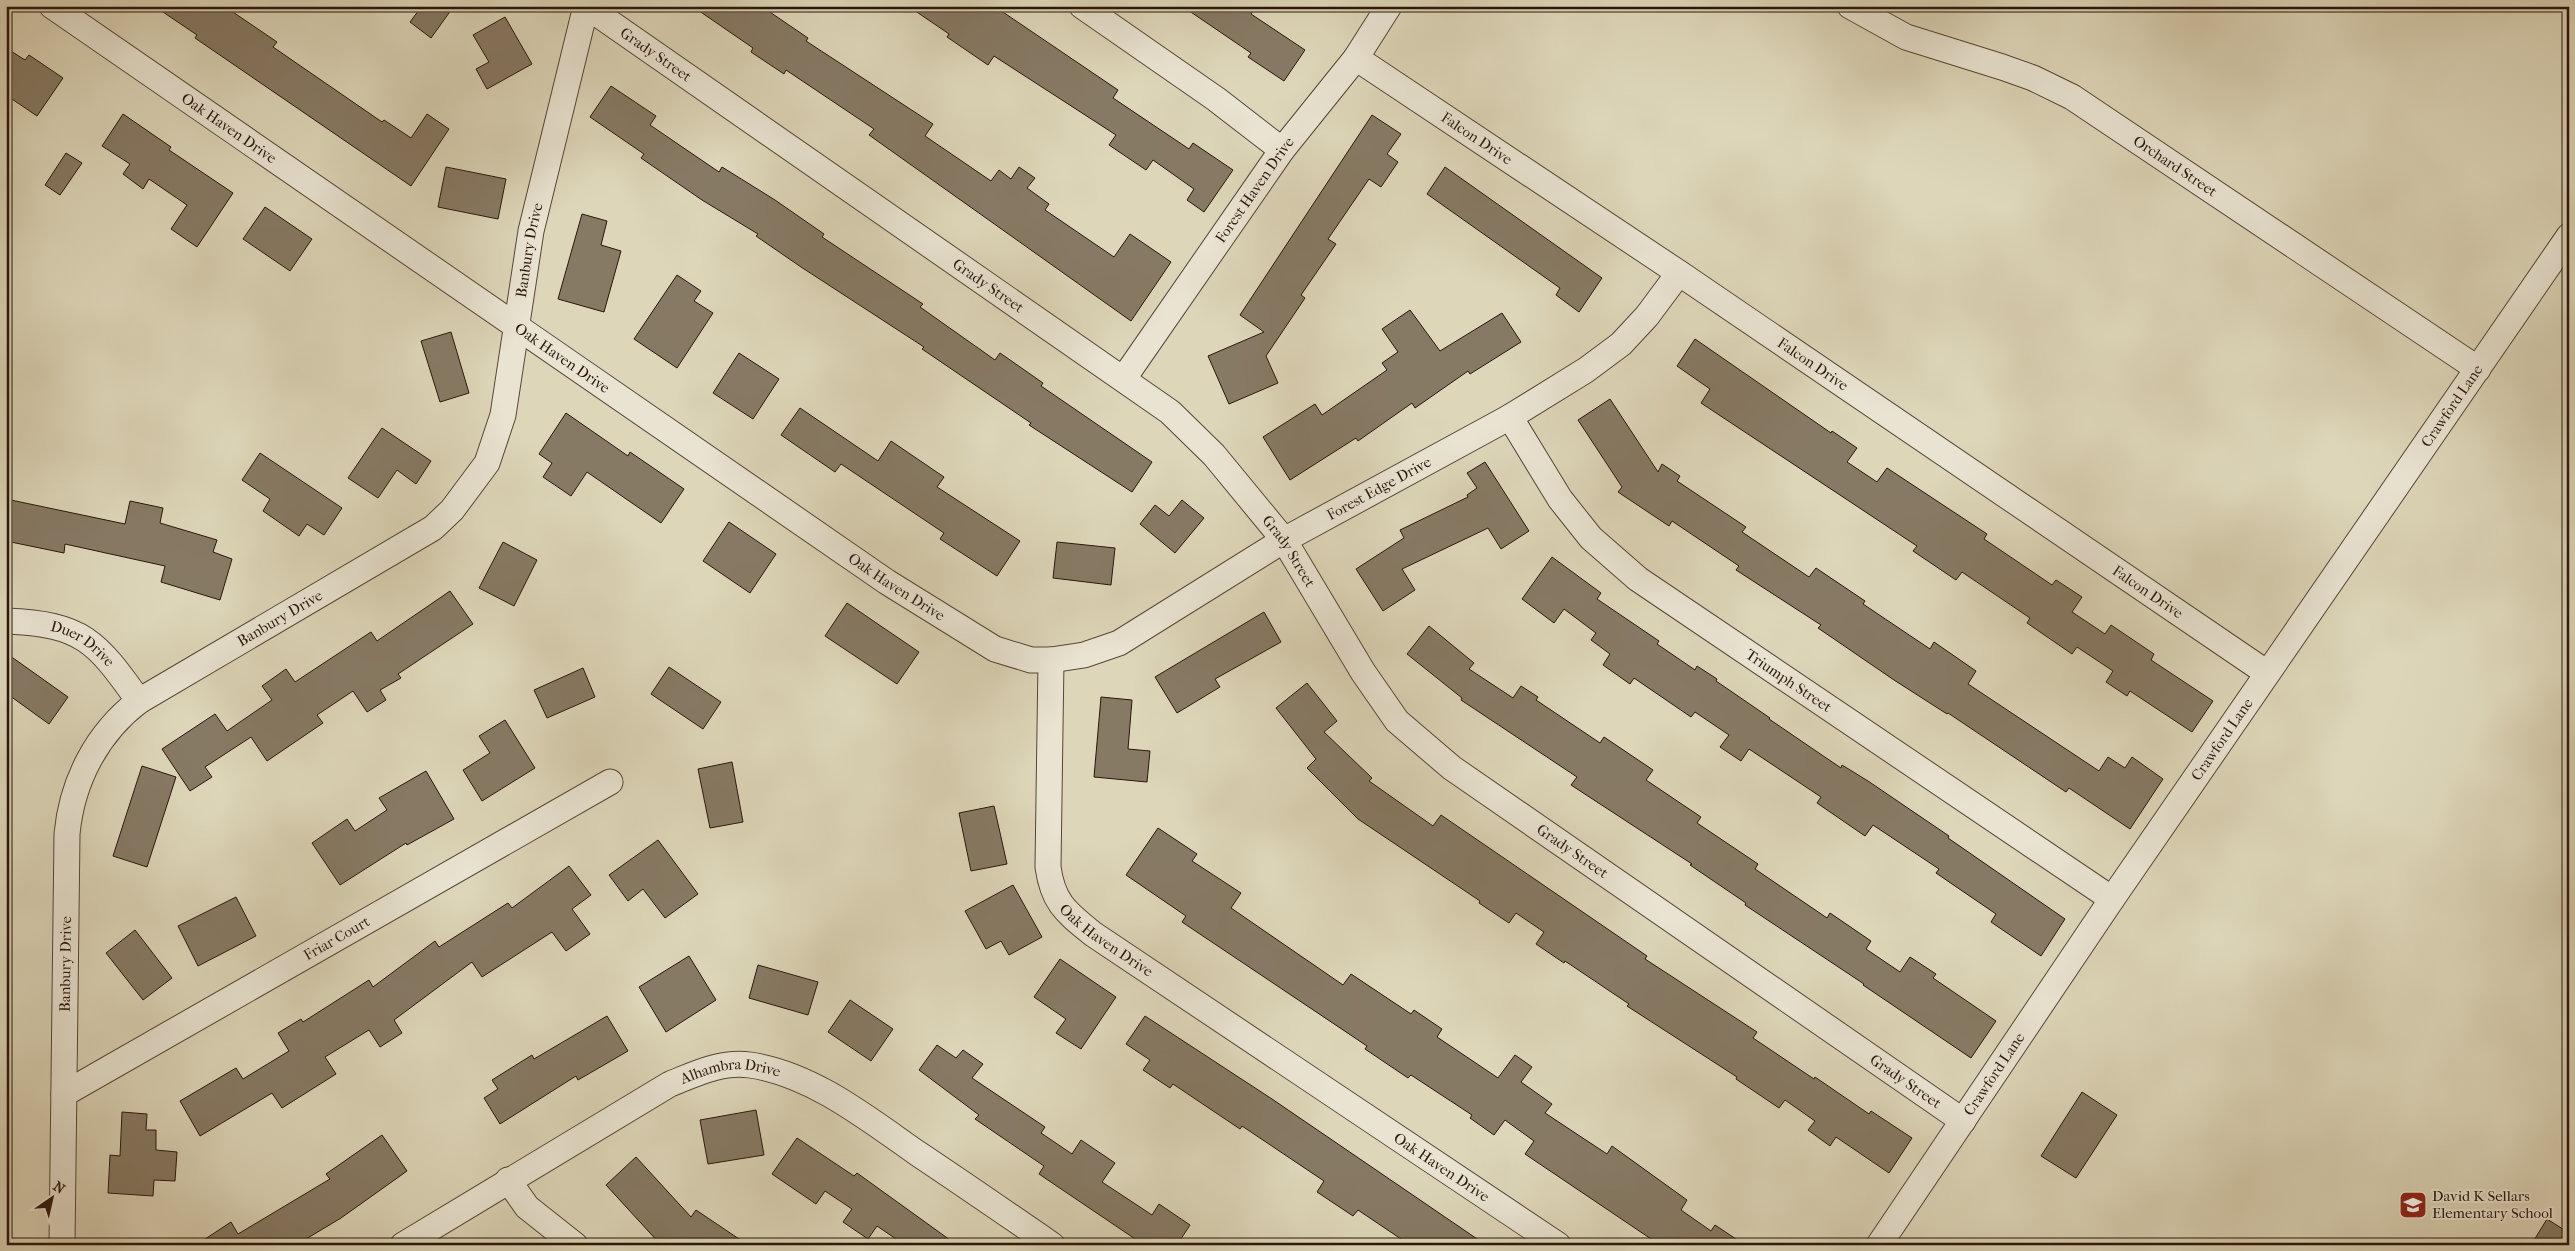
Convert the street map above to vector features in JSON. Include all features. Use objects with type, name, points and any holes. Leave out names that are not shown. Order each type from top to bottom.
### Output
[{"type":"street","name":"Oak Haven Drive","points":[[52,6],[886,582],[995,649],[1032,660],[1051,660],[1048,867],[1051,890],[1067,914],[1101,939],[1558,1245]]},
{"type":"street","name":"Banbury Drive","points":[[62,1245],[65,872],[69,809],[83,769],[103,736],[119,716],[139,701],[433,528],[452,510],[487,463],[496,441],[503,415],[531,231],[586,6]]},
{"type":"street","name":"Grady Street","points":[[586,6],[1124,378],[1170,412],[1214,455],[1284,540],[1362,672],[1397,721],[1452,768],[1963,1120]]},
{"type":"street","points":[[1082,6],[1216,99],[1282,150]]},
{"type":"street","name":"Forest Haven Drive","points":[[1124,378],[1282,150],[1356,58],[1389,6]]},
{"type":"street","name":"Orchard Street","points":[[1850,6],[1906,38],[2033,78],[2072,97],[2478,369]]},
{"type":"street","name":"Falcon Drive","points":[[1356,58],[1679,273],[2267,673]]},
{"type":"street","name":"Crawford Lane","points":[[1879,1245],[2112,899],[2569,236]]},
{"type":"street","name":"Forest Edge Drive","points":[[1051,660],[1084,655],[1118,643],[1284,540],[1510,417],[1586,370],[1621,344],[1647,316],[1679,273]]},
{"type":"street","name":"Triumph Street","points":[[1510,417],[1560,499],[1591,538],[1638,579],[2112,899]]},
{"type":"street","name":"Duer Drive","points":[[6,620],[38,622],[72,631],[96,646],[139,701]]},
{"type":"street","name":"Friar Court","points":[[64,1094],[610,782]]},
{"type":"street","name":"Alhambra Drive","points":[[403,1245],[670,1084],[717,1066],[748,1065],[793,1076],[824,1092],[876,1125],[1052,1245]]},
{"type":"street","points":[[508,1180],[527,1207],[575,1245]]},
{"type":"building","points":[[154,6],[224,6],[277,42],[273,47],[382,122],[384,120],[411,138],[427,114],[449,129],[411,186],[195,38],[197,35]]},
{"type":"building","points":[[422,6],[454,6],[431,38],[410,22]]},
{"type":"building","points":[[692,6],[761,6],[808,38],[806,41],[933,124],[925,136],[991,181],[999,170],[1011,179],[1019,167],[1035,178],[1027,188],[1049,204],[1045,210],[1114,257],[1130,234],[1171,262],[1131,321],[869,135],[874,129],[786,70],[784,74],[751,52],[753,48]]},
{"type":"building","points":[[908,6],[994,6],[1118,90],[1113,98],[1189,149],[1193,143],[1233,170],[1204,212],[1187,200],[1194,189],[1153,160],[1146,170],[1109,145],[1116,135],[994,56],[988,65],[947,37],[949,34]]},
{"type":"building","points":[[1182,6],[1256,6],[1251,14],[1305,50],[1284,81],[1248,57],[1251,53]]},
{"type":"building","points":[[505,17],[532,64],[487,89],[476,69],[489,62],[473,35]]},
{"type":"building","points":[[6,48],[25,60],[29,55],[63,78],[37,116],[6,95]]},
{"type":"building","points":[[611,86],[656,116],[650,125],[719,172],[722,167],[775,200],[824,234],[822,237],[923,304],[920,307],[995,360],[1000,353],[1043,383],[1041,386],[1152,462],[1132,492],[1029,425],[1031,423],[922,349],[924,347],[801,267],[756,236],[758,234],[702,200],[641,158],[644,154],[590,117]]},
{"type":"building","points":[[123,114],[171,147],[169,150],[233,193],[197,247],[171,229],[187,205],[149,179],[143,189],[123,174],[130,164],[102,146]]},
{"type":"building","points":[[1372,115],[1401,134],[1387,154],[1398,162],[1381,187],[1369,179],[1328,239],[1336,244],[1301,295],[1305,298],[1266,356],[1278,383],[1229,404],[1208,356],[1264,332],[1240,315]]},
{"type":"building","points":[[66,153],[82,163],[60,195],[45,185]]},
{"type":"building","points":[[446,167],[506,179],[498,219],[438,207]]},
{"type":"building","points":[[1445,167],[1602,278],[1579,312],[1556,295],[1560,288],[1427,194]]},
{"type":"building","points":[[265,207],[312,239],[290,271],[243,239]]},
{"type":"building","points":[[582,214],[607,221],[601,245],[621,251],[604,312],[558,299]]},
{"type":"building","points":[[677,275],[701,291],[694,301],[713,313],[677,368],[634,339]]},
{"type":"building","points":[[1410,310],[1440,351],[1502,313],[1521,342],[1470,374],[1468,371],[1415,408],[1412,403],[1358,441],[1356,438],[1290,480],[1263,437],[1315,404],[1322,415],[1387,370],[1382,363],[1398,352],[1382,329]]},
{"type":"building","points":[[451,332],[469,393],[440,402],[421,341]]},
{"type":"building","points":[[1695,339],[1831,433],[1832,431],[1857,448],[1847,462],[1877,482],[1887,468],[1987,534],[1984,539],[2052,585],[2056,580],[2082,597],[2072,612],[2105,634],[2111,625],[2154,654],[2151,660],[2213,701],[2192,732],[2130,691],[2127,696],[2106,682],[2113,671],[2077,647],[2072,654],[2027,623],[2030,618],[1962,572],[1956,580],[1913,551],[1917,546],[1701,403],[1710,389],[1677,366]]},
{"type":"building","points":[[739,353],[779,379],[753,419],[713,393]]},
{"type":"building","points":[[1610,399],[1658,472],[1662,464],[1680,476],[1677,481],[1746,527],[1742,532],[1809,577],[1816,568],[1865,601],[1863,604],[1930,649],[1934,642],[1976,671],[1968,684],[2099,771],[2108,757],[2125,768],[2132,757],[2163,779],[2130,829],[2069,788],[2066,792],[1948,713],[1894,680],[1818,628],[1821,625],[1736,570],[1739,566],[1672,521],[1669,526],[1618,492],[1622,487],[1578,420]]},
{"type":"building","points":[[800,408],[878,461],[891,441],[944,477],[937,487],[1020,541],[997,576],[940,539],[944,533],[841,464],[835,472],[781,435]]},
{"type":"building","points":[[566,413],[628,456],[630,452],[684,489],[661,523],[587,472],[571,496],[543,477],[552,463],[539,454]]},
{"type":"building","points":[[382,428],[431,461],[416,484],[397,470],[378,498],[348,478]]},
{"type":"building","points":[[260,453],[342,508],[324,535],[307,524],[299,536],[263,511],[270,499],[242,480]]},
{"type":"building","points":[[1485,462],[1529,531],[1501,549],[1488,528],[1402,569],[1415,590],[1383,611],[1356,569],[1404,538],[1400,530],[1468,497],[1467,495],[1477,488],[1467,473]]},
{"type":"building","points":[[6,499],[125,524],[130,501],[163,508],[160,523],[217,540],[213,552],[232,559],[220,600],[161,582],[165,566],[65,544],[64,553],[6,541]]},
{"type":"building","points":[[1182,500],[1204,518],[1175,553],[1140,524],[1155,505],[1169,516]]},
{"type":"building","points":[[729,522],[776,554],[750,593],[703,561]]},
{"type":"building","points":[[503,542],[537,560],[514,606],[479,588]]},
{"type":"building","points":[[1057,542],[1115,548],[1111,585],[1053,578]]},
{"type":"building","points":[[1552,557],[1601,593],[1597,599],[1659,641],[1657,644],[1695,670],[1697,666],[1717,679],[1716,681],[1769,719],[1841,768],[1842,765],[1868,781],[2065,919],[2041,956],[1991,922],[1996,914],[1936,873],[1939,869],[1873,825],[1865,836],[1817,803],[1821,797],[1749,749],[1741,761],[1720,747],[1729,735],[1695,712],[1691,717],[1634,678],[1630,684],[1603,665],[1610,654],[1591,640],[1596,633],[1564,609],[1554,623],[1522,599]]},
{"type":"building","points":[[450,591],[473,624],[398,674],[401,678],[380,690],[386,700],[367,712],[353,691],[317,715],[323,723],[267,761],[251,737],[205,767],[212,777],[190,791],[162,749],[215,714],[227,731],[272,700],[262,686],[286,669],[295,682],[371,632],[377,641]]},
{"type":"building","points":[[847,603],[919,652],[897,684],[825,636]]},
{"type":"building","points":[[1264,612],[1281,642],[1215,679],[1220,687],[1177,713],[1155,677]]},
{"type":"building","points":[[1429,626],[1474,663],[1469,669],[1513,698],[1521,686],[1538,697],[1536,700],[1600,743],[1604,737],[1653,770],[1646,780],[1701,817],[1697,823],[1758,864],[1755,869],[1827,918],[1830,913],[1871,941],[1866,949],[1900,972],[1910,957],[1936,974],[1933,978],[1996,1021],[1971,1058],[1745,905],[1746,903],[1690,865],[1692,864],[1571,785],[1577,777],[1461,700],[1462,698],[1407,654]]},
{"type":"building","points":[[6,653],[68,697],[49,724],[6,693]]},
{"type":"building","points":[[669,667],[721,702],[703,729],[651,694]]},
{"type":"building","points":[[583,668],[595,697],[547,718],[534,690]]},
{"type":"building","points":[[1307,683],[1337,721],[1324,732],[1372,778],[1369,781],[1433,826],[1441,815],[1647,956],[1645,959],[1757,1032],[1753,1038],[1869,1114],[1871,1111],[1912,1138],[1889,1173],[1836,1137],[1830,1146],[1808,1130],[1815,1121],[1785,1100],[1779,1108],[1736,1079],[1737,1077],[1627,1006],[1629,1004],[1536,944],[1544,932],[1516,913],[1509,923],[1479,903],[1480,901],[1358,819],[1307,768],[1316,759],[1276,708]]},
{"type":"building","points":[[1101,697],[1132,700],[1128,749],[1150,751],[1147,782],[1094,777]]},
{"type":"building","points":[[505,720],[535,768],[482,801],[463,770],[490,753],[479,736]]},
{"type":"building","points":[[732,762],[743,822],[710,828],[698,769]]},
{"type":"building","points":[[142,766],[176,777],[147,867],[113,856]]},
{"type":"building","points":[[426,771],[454,819],[407,845],[406,843],[340,885],[312,843],[347,819],[355,831],[387,810],[379,798]]},
{"type":"building","points":[[994,806],[1007,864],[971,871],[959,813]]},
{"type":"building","points":[[1158,828],[1197,854],[1192,861],[1241,893],[1231,908],[1343,985],[1351,974],[1411,1014],[1414,1010],[1442,1029],[1437,1037],[1498,1078],[1515,1055],[1532,1067],[1521,1082],[1552,1104],[1545,1113],[1607,1154],[1612,1146],[1687,1200],[1681,1210],[1711,1231],[1715,1225],[1745,1245],[1660,1245],[1525,1154],[1534,1141],[1505,1120],[1494,1135],[1470,1118],[1472,1115],[1411,1075],[1408,1078],[1365,1049],[1367,1046],[1182,922],[1186,916],[1126,875]]},
{"type":"building","points":[[658,840],[698,894],[665,918],[643,889],[628,901],[609,875]]},
{"type":"building","points":[[569,866],[591,895],[572,909],[590,934],[566,951],[552,932],[482,977],[472,962],[394,1020],[402,1033],[380,1047],[369,1030],[325,1057],[336,1074],[282,1108],[272,1093],[200,1136],[180,1101],[236,1068],[243,1079],[289,1051],[278,1033],[301,1019],[303,1022],[369,980],[373,987],[435,941],[439,947],[508,903],[512,908]]},
{"type":"building","points":[[1013,885],[1042,937],[1009,955],[1001,941],[986,949],[965,911]]},
{"type":"building","points":[[236,897],[256,936],[198,966],[178,926]]},
{"type":"building","points":[[135,930],[172,978],[143,1000],[106,953]]},
{"type":"building","points":[[689,956],[716,1000],[666,1032],[639,987]]},
{"type":"building","points":[[1060,959],[1116,997],[1081,1049],[1056,1033],[1066,1019],[1034,997]]},
{"type":"building","points":[[758,965],[818,982],[808,1015],[749,998]]},
{"type":"building","points":[[850,1000],[893,1029],[871,1061],[828,1032]]},
{"type":"building","points":[[607,1016],[628,1051],[578,1080],[576,1076],[500,1124],[484,1098],[498,1089],[492,1080],[532,1055],[534,1059]]},
{"type":"building","points":[[1145,1016],[1272,1099],[1486,1245],[1410,1245],[1358,1210],[1353,1216],[1317,1192],[1324,1181],[1242,1126],[1240,1129],[1173,1084],[1170,1088],[1143,1070],[1150,1060],[1126,1044]]},
{"type":"building","points":[[937,1045],[956,1058],[963,1050],[983,1064],[972,1078],[1045,1127],[1041,1133],[1072,1154],[1081,1140],[1115,1163],[1102,1182],[1152,1215],[1159,1204],[1190,1225],[1177,1245],[1144,1245],[1039,1174],[1044,1166],[975,1119],[979,1115],[919,1070]]},
{"type":"building","points":[[2082,1092],[2117,1115],[2076,1178],[2041,1156]]},
{"type":"building","points":[[756,1110],[764,1155],[708,1164],[700,1120]]},
{"type":"building","points":[[122,1112],[147,1114],[146,1130],[156,1130],[156,1150],[177,1152],[175,1181],[154,1180],[153,1196],[108,1193],[110,1155],[120,1156]]},
{"type":"building","points":[[382,1135],[407,1171],[341,1218],[296,1245],[196,1245],[231,1222],[238,1234],[330,1179],[326,1174]]},
{"type":"building","points":[[797,1138],[854,1176],[857,1173],[957,1245],[905,1245],[877,1226],[868,1239],[843,1222],[852,1209],[825,1191],[816,1204],[772,1174]]},
{"type":"building","points":[[636,1157],[691,1217],[696,1210],[748,1245],[661,1245],[606,1185]]},
{"type":"building","points":[[2547,1219],[2569,1233],[2569,1245],[2531,1245]]},
{"type":"place","name":"David K Sellars Elementary School","points":[[2413,1205]]}]
